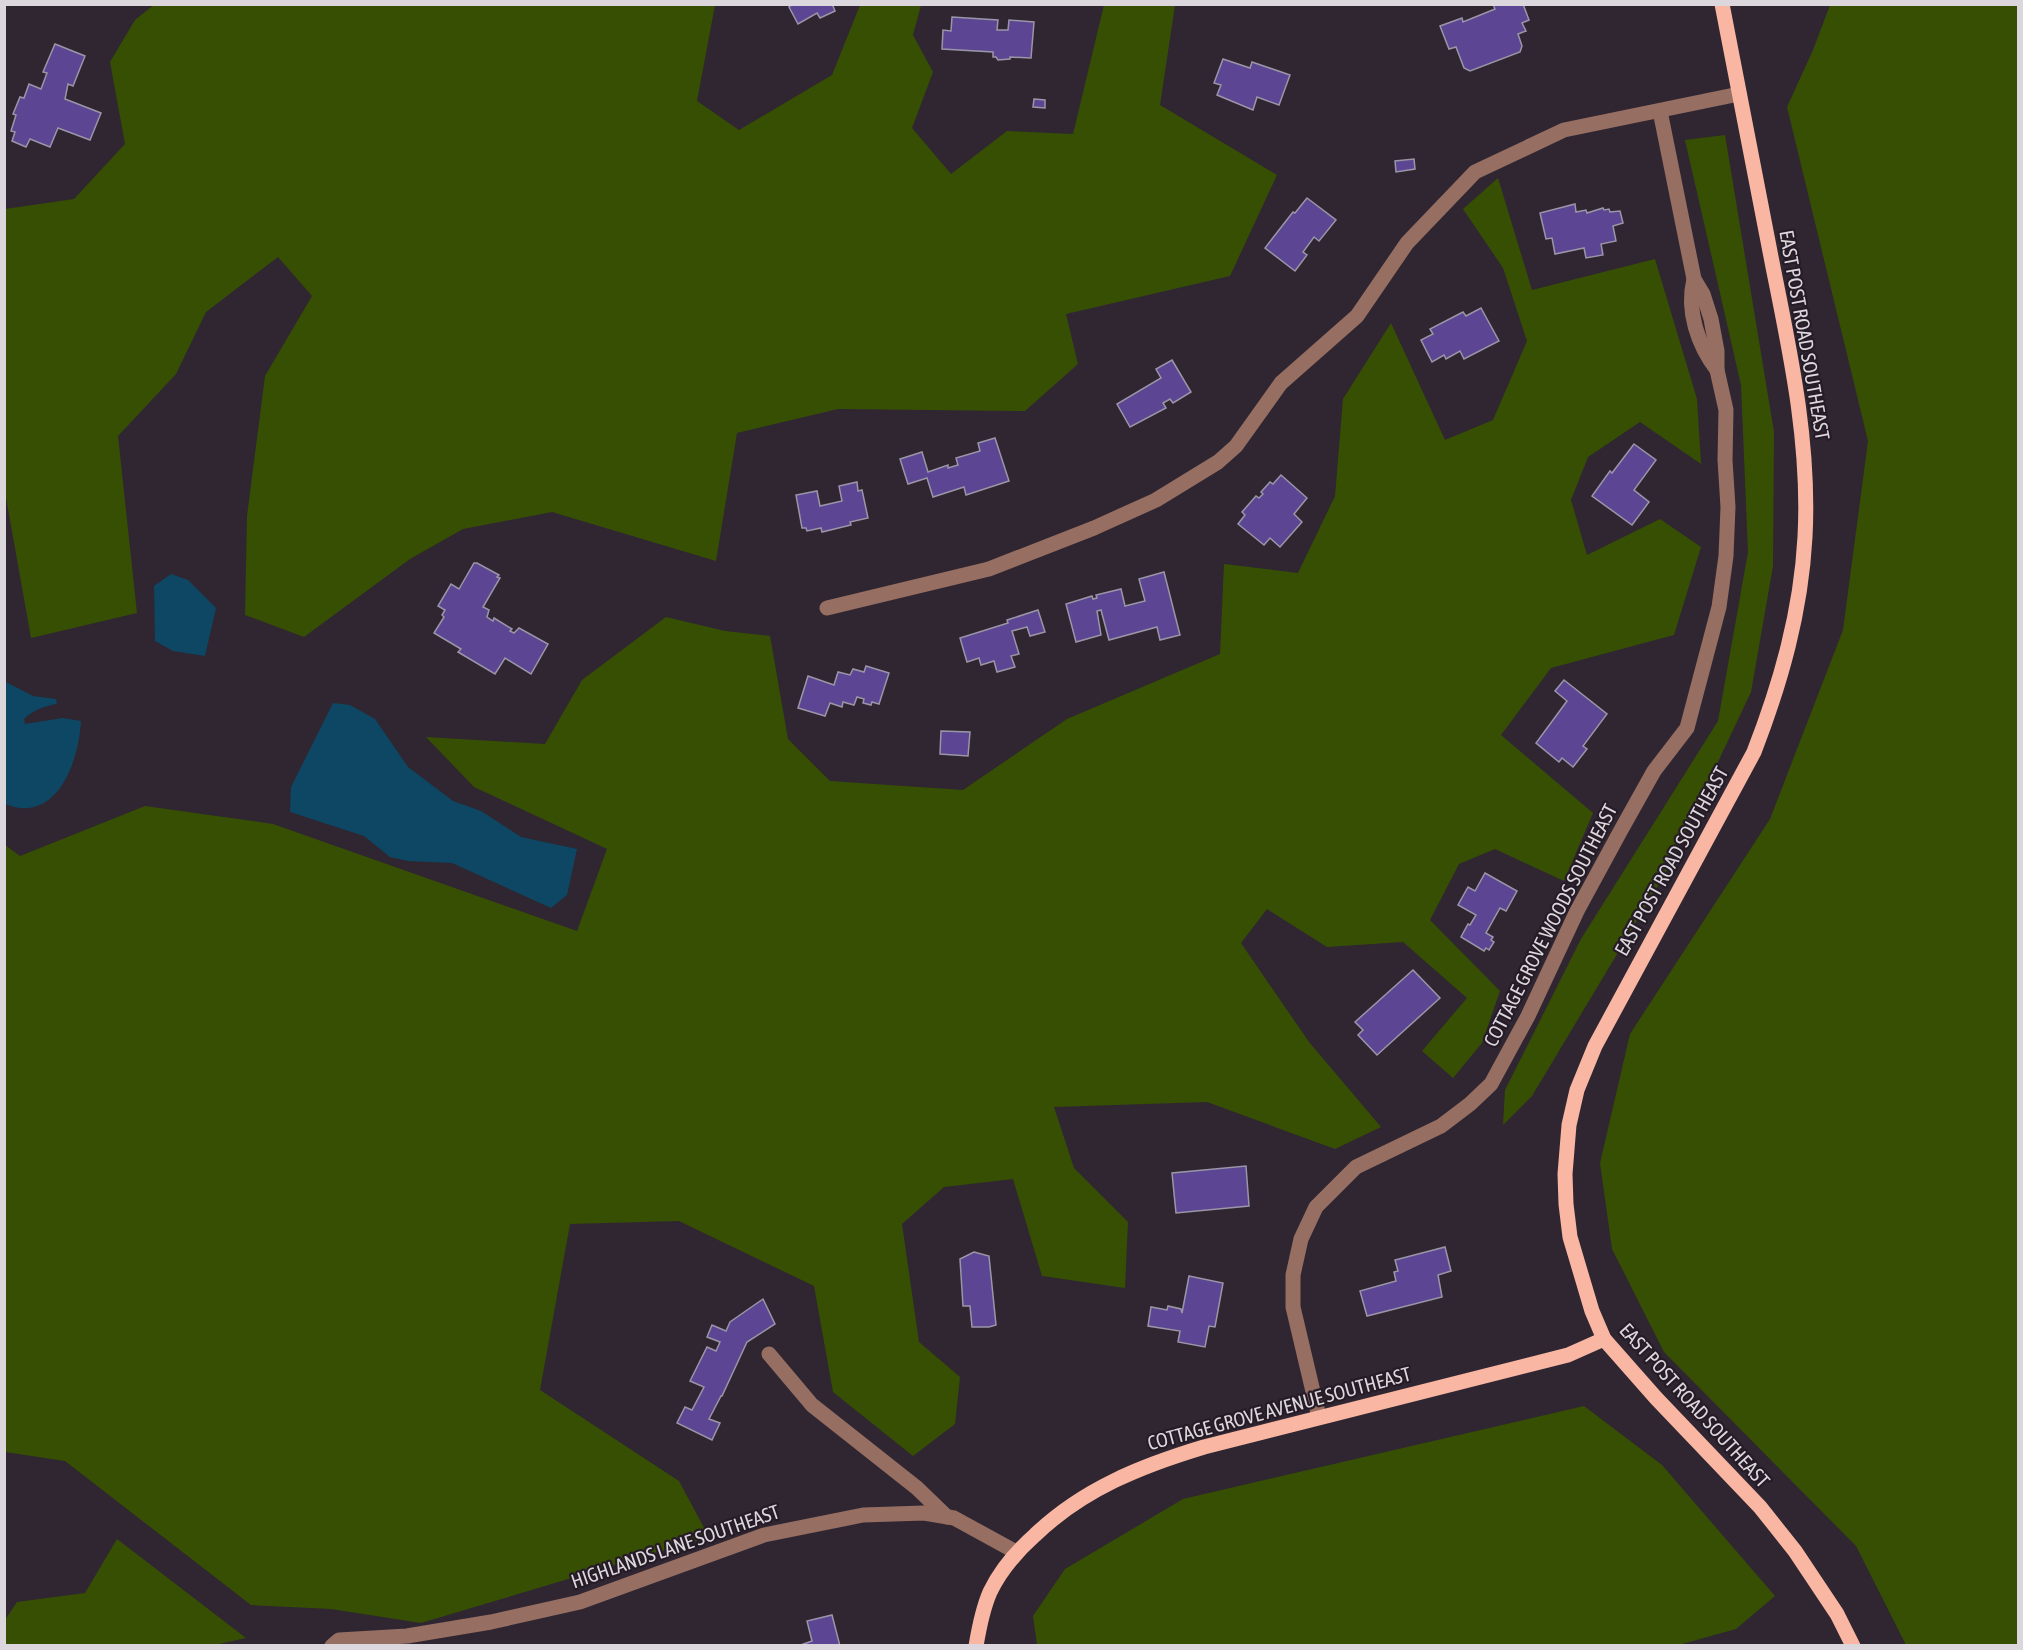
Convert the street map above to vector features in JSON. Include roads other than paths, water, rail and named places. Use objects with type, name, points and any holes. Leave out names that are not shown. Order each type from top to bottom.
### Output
[{"type":"main road","name":"EAST POST ROAD SOUTHEAST","points":[[1722,4],[1796,381],[1807,500],[1800,594],[1785,661],[1754,752],[1601,1036],[1577,1090],[1565,1154],[1566,1204],[1576,1261],[1592,1311],[1604,1339],[1656,1398],[1760,1507],[1794,1551],[1837,1614],[1853,1646]]},
{"type":"main road","name":"COTTAGE GROVE AVENUE SOUTHEAST","points":[[976,1646],[989,1594],[1002,1570],[1016,1552],[1050,1520],[1074,1502],[1118,1477],[1204,1447],[1568,1355],[1604,1339]]},
{"type":"street","points":[[827,608],[989,569],[1094,528],[1156,500],[1218,462],[1236,446],[1281,383],[1357,316],[1407,243],[1475,172],[1564,130],[1739,94]]},
{"type":"street","name":"COTTAGE GROVE WOODS SOUTHEAST","points":[[1319,1417],[1293,1307],[1293,1275],[1301,1239],[1316,1207],[1356,1167],[1441,1126],[1470,1104],[1491,1084],[1528,1016],[1577,911],[1654,771],[1688,728],[1719,607],[1726,556],[1728,507],[1725,459],[1726,410],[1717,370],[1706,355],[1692,311],[1690,295],[1694,279],[1660,111]]},
{"type":"street","points":[[769,1354],[812,1405],[917,1488],[947,1517]]},
{"type":"street","name":"HIGHLANDS LANE SOUTHEAST","points":[[332,1646],[339,1640],[407,1636],[491,1622],[580,1602],[765,1535],[863,1515],[924,1513],[954,1518],[1016,1552]]},
{"type":"water","points":[[171,574],[188,580],[216,608],[205,656],[173,651],[155,641],[154,586]]},
{"type":"water","points":[[4,681],[33,696],[56,699],[57,704],[39,709],[24,719],[25,724],[63,718],[81,721],[76,754],[70,770],[62,785],[51,798],[39,806],[23,808],[5,804]]},
{"type":"water","points":[[333,703],[350,705],[375,719],[408,767],[453,801],[481,811],[521,837],[577,849],[567,895],[551,908],[452,863],[408,861],[390,857],[364,836],[290,812],[291,787]]}]
